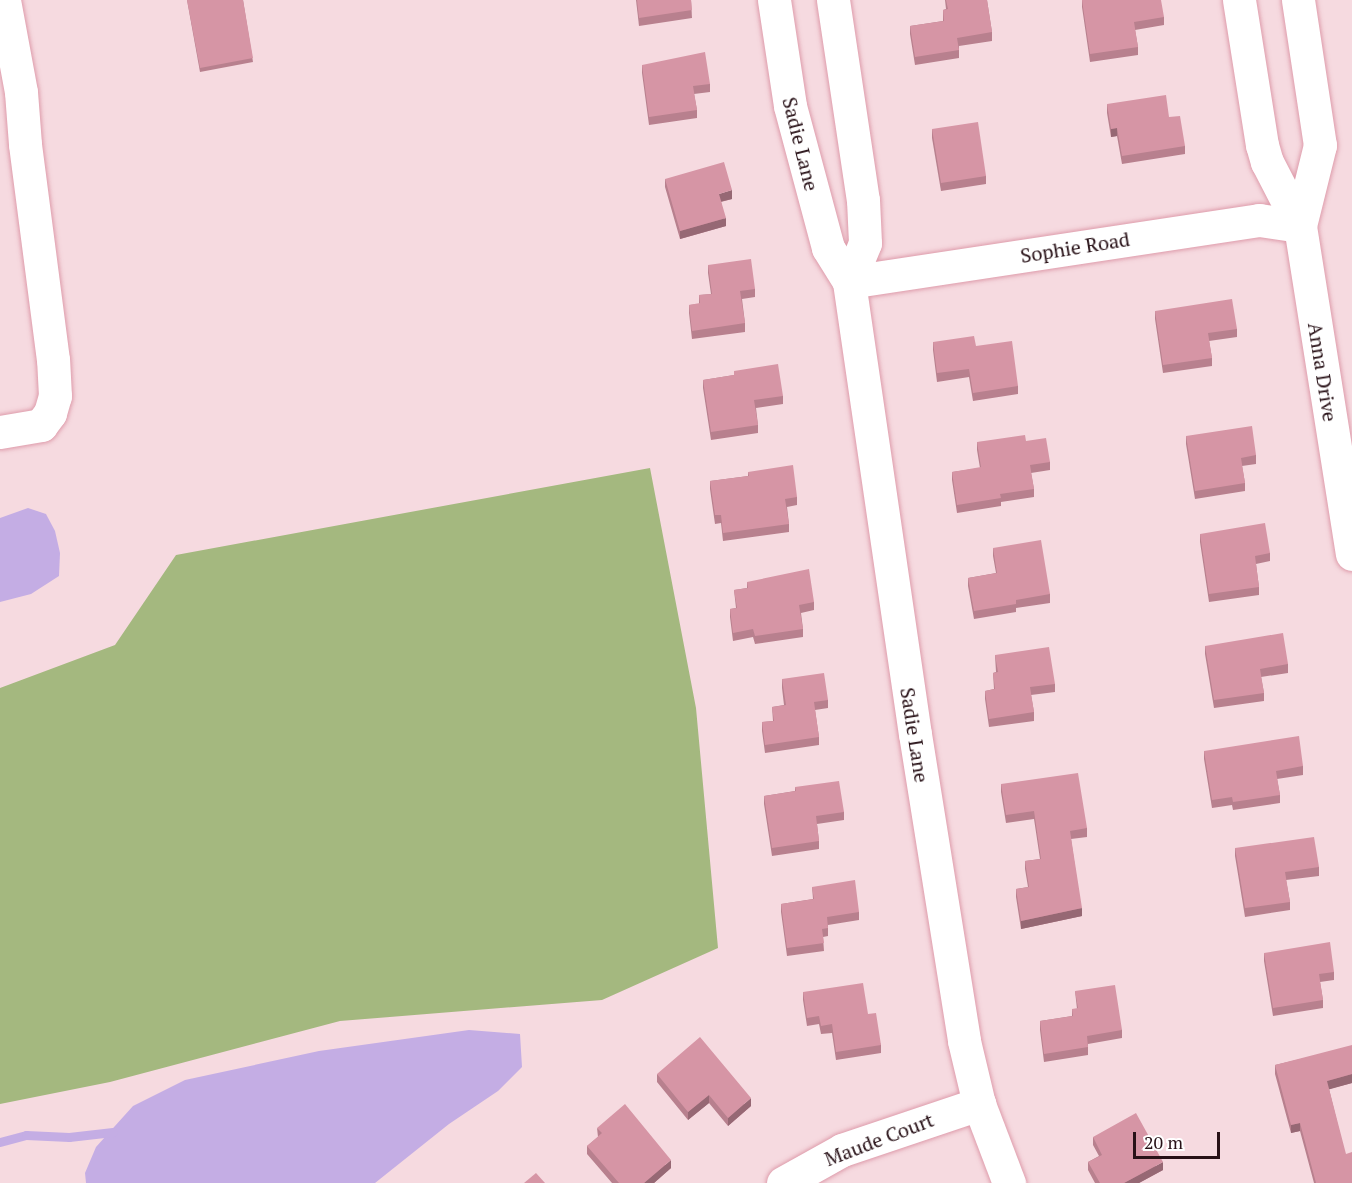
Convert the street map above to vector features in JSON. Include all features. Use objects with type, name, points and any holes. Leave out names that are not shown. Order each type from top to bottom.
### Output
[{"type":"street","points":[[0,432],[41,425],[50,413],[55,396],[53,360],[24,144],[21,92],[4,0]]},
{"type":"street","name":"Sadie Lane","points":[[774,0],[790,106],[828,248],[849,282],[915,734],[964,1041],[979,1104],[1009,1183]]},
{"type":"street","points":[[833,0],[863,200],[865,243],[849,282]]},
{"type":"street","name":"Anna Drive","points":[[1239,0],[1262,145],[1267,162],[1300,225],[1352,554]]},
{"type":"street","name":"Anna Drive","points":[[1299,0],[1320,145],[1300,225]]},
{"type":"street","name":"Sophie Road","points":[[849,282],[1259,220],[1300,225]]},
{"type":"street","name":"Maude Court","points":[[783,1183],[842,1150],[979,1104]]},
{"type":"green space","points":[[650,468],[696,708],[718,948],[602,1000],[340,1021],[110,1082],[0,1104],[0,688],[115,645],[176,555]]},
{"type":"shaded area","points":[[28,508],[46,514],[55,531],[60,553],[59,576],[31,594],[0,602],[0,518]]},
{"type":"shaded area","points":[[469,1030],[520,1034],[522,1067],[498,1091],[449,1124],[375,1183],[86,1183],[85,1173],[96,1147],[133,1106],[185,1080],[319,1051]]},
{"type":"building","points":[[187,0],[243,0],[253,58],[200,68]]},
{"type":"building","points":[[637,0],[691,0],[692,10],[639,18]]},
{"type":"building","points":[[946,0],[987,0],[992,32],[957,38],[959,50],[915,57],[910,26],[944,21],[943,10],[948,9]]},
{"type":"building","points":[[1082,0],[1161,0],[1164,17],[1134,22],[1138,47],[1090,54]]},
{"type":"building","points":[[705,52],[710,84],[693,86],[697,110],[649,117],[642,65]]},
{"type":"building","points":[[1166,95],[1169,117],[1180,116],[1185,146],[1122,156],[1117,128],[1111,129],[1107,104]]},
{"type":"building","points":[[978,122],[986,176],[941,183],[932,129]]},
{"type":"building","points":[[724,162],[732,190],[719,194],[726,218],[680,231],[665,179]]},
{"type":"building","points":[[751,259],[755,289],[740,291],[745,323],[692,331],[689,305],[700,303],[699,295],[712,294],[708,265]]},
{"type":"building","points":[[1232,299],[1237,329],[1208,333],[1212,358],[1163,365],[1155,311]]},
{"type":"building","points":[[974,336],[976,346],[1012,341],[1018,386],[973,393],[969,369],[937,373],[933,342]]},
{"type":"building","points":[[778,364],[783,396],[754,400],[758,425],[711,432],[703,380],[734,375],[734,371]]},
{"type":"building","points":[[1252,426],[1256,455],[1241,458],[1245,483],[1195,491],[1186,436]]},
{"type":"building","points":[[1025,435],[1026,441],[1046,438],[1050,462],[1030,465],[1034,489],[1000,494],[1001,498],[957,505],[952,472],[981,467],[977,442]]},
{"type":"building","points":[[793,465],[797,497],[785,499],[789,524],[723,533],[721,515],[715,515],[710,481],[749,476],[748,472]]},
{"type":"building","points":[[1265,523],[1270,553],[1255,556],[1259,587],[1209,594],[1200,534]]},
{"type":"building","points":[[1041,540],[1050,594],[1016,600],[1016,604],[974,611],[968,578],[997,573],[993,548]]},
{"type":"building","points":[[809,569],[814,602],[799,605],[803,629],[755,636],[753,629],[733,633],[730,609],[737,608],[734,590],[748,588],[747,582]]},
{"type":"building","points":[[1283,633],[1288,664],[1260,669],[1264,693],[1214,700],[1205,646]]},
{"type":"building","points":[[1049,647],[1055,684],[1030,687],[1034,712],[989,719],[985,691],[995,689],[993,673],[998,672],[995,655]]},
{"type":"building","points":[[824,673],[828,700],[814,702],[819,737],[765,745],[762,722],[774,721],[772,707],[786,705],[782,679]]},
{"type":"building","points":[[1299,736],[1303,766],[1276,771],[1280,795],[1233,802],[1232,797],[1212,800],[1204,751]]},
{"type":"building","points":[[1078,773],[1087,828],[1070,831],[1082,908],[1021,921],[1016,889],[1029,887],[1025,861],[1041,859],[1034,811],[1006,815],[1001,784]]},
{"type":"building","points":[[839,781],[844,812],[816,816],[819,841],[772,848],[764,796],[796,791],[795,787]]},
{"type":"building","points":[[1314,837],[1319,867],[1285,872],[1290,902],[1245,908],[1235,848]]},
{"type":"building","points":[[855,880],[859,912],[827,917],[828,928],[822,929],[824,943],[787,948],[781,904],[814,899],[812,887]]},
{"type":"building","points":[[1330,942],[1334,972],[1319,974],[1323,1000],[1273,1008],[1264,953]]},
{"type":"building","points":[[863,983],[868,1014],[876,1013],[881,1045],[836,1052],[832,1024],[821,1026],[819,1016],[807,1018],[803,992]]},
{"type":"building","points":[[1115,985],[1122,1030],[1087,1036],[1088,1047],[1044,1054],[1040,1021],[1073,1016],[1072,1009],[1078,1008],[1075,991]]},
{"type":"building","points":[[700,1037],[751,1098],[728,1118],[709,1095],[688,1112],[657,1074]]},
{"type":"building","points":[[1352,1045],[1352,1074],[1327,1081],[1346,1154],[1352,1152],[1352,1183],[1316,1183],[1300,1123],[1291,1125],[1275,1065]]},
{"type":"building","points":[[625,1104],[671,1160],[644,1183],[619,1183],[587,1146],[602,1133],[597,1128]]},
{"type":"building","points":[[1136,1113],[1163,1162],[1124,1183],[1100,1183],[1088,1162],[1102,1155],[1093,1137]]},
{"type":"building","points":[[536,1173],[545,1183],[524,1183]]},
{"type":"waterway","points":[[0,1142],[26,1135],[69,1137],[113,1132]]}]
